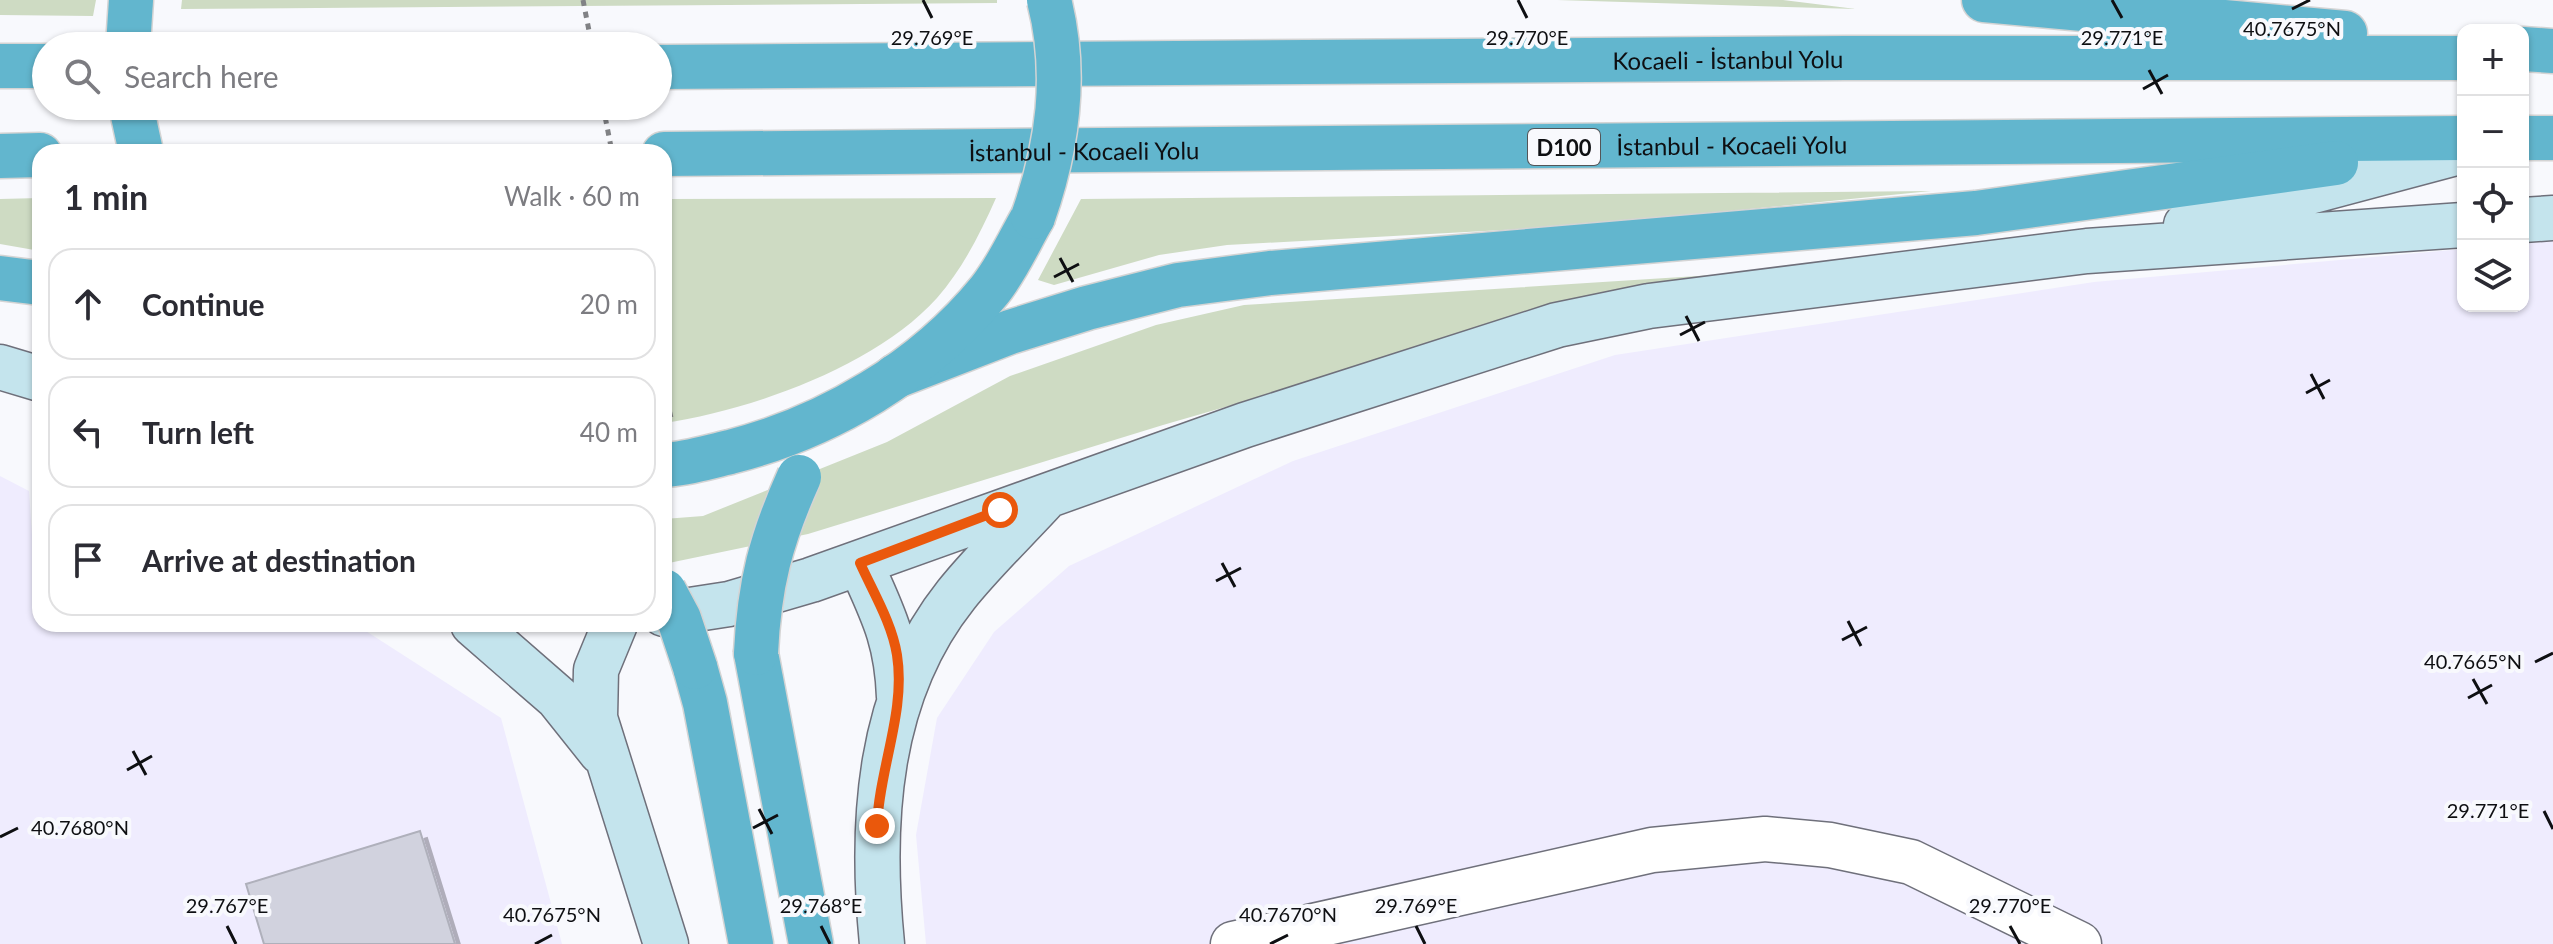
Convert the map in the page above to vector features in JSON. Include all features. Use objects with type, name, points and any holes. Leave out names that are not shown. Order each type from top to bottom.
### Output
[{"type":"highway","points":[[129,32],[131,0]]},
{"type":"highway","points":[[672,465],[772,441],[834,416],[896,376],[950,330],[990,290],[1033,217],[1058,124],[1059,62],[1049,0]]},
{"type":"highway","points":[[1984,0],[2457,42]]},
{"type":"highway","points":[[2529,49],[2553,51]]},
{"type":"highway","name":"Kocaeli - İstanbul Yolu","points":[[672,67],[1846,58],[2457,58]]},
{"type":"highway","points":[[2529,58],[2553,58]]},
{"type":"highway","points":[[0,66],[32,66]]},
{"type":"highway","points":[[134,120],[139,144]]},
{"type":"highway","name":"İstanbul - Kocaeli Yolu","points":[[672,154],[2457,138]]},
{"type":"highway","points":[[2529,138],[2553,138]]},
{"type":"highway","points":[[896,376],[1010,332],[1178,285],[1270,273],[1976,213],[2457,146]]},
{"type":"highway","points":[[0,156],[32,155]]},
{"type":"highway","points":[[0,278],[32,282]]},
{"type":"highway","points":[[811,944],[756,653],[765,564],[775,529],[799,477],[834,416]]},
{"type":"highway","points":[[672,606],[679,619],[705,703],[751,944]]},
{"type":"main road","points":[[2087,251],[2457,153]]},
{"type":"main road","points":[[2529,220],[2553,218]]},
{"type":"main road","points":[[672,613],[729,604],[860,563],[1052,491],[1557,325],[1649,306],[2087,251],[2457,225]]},
{"type":"main road","points":[[0,367],[32,377]]},
{"type":"main road","points":[[899,697],[932,630],[956,596],[1052,491]]},
{"type":"main road","points":[[860,563],[891,631],[897,655],[899,697],[878,800],[876,853],[882,944]]},
{"type":"main road","points":[[482,632],[558,698],[607,760]]},
{"type":"main road","points":[[612,632],[596,670],[593,696],[607,760],[666,944]]},
{"type":"street","points":[[1233,944],[1652,850],[1765,839],[1830,845],[1911,862],[2079,944]]},
{"type":"path","points":[[583,3],[589,32]]},
{"type":"path","points":[[606,120],[610,144]]},
{"type":"shaded area","points":[[2553,241],[2553,944],[926,944],[916,835],[937,718],[994,632],[1069,566],[1293,461],[1615,355],[2094,282],[2457,250],[2457,312],[2529,312],[2529,243]]},
{"type":"shaded area","points":[[0,476],[29,491],[32,632],[367,632],[501,718],[562,944],[0,944]]},
{"type":"green space","points":[[0,0],[96,0],[93,16],[0,15]]},
{"type":"green space","points":[[182,0],[997,0],[997,3],[181,9]]},
{"type":"green space","points":[[1557,0],[1783,0],[1856,9]]},
{"type":"green space","points":[[1931,191],[1577,226],[1227,245],[1159,255],[1054,285],[1038,280],[1081,199]]},
{"type":"green space","points":[[32,198],[32,250],[0,244],[0,199]]},
{"type":"green space","points":[[996,198],[970,250],[946,287],[911,322],[881,344],[847,364],[773,396],[672,422],[672,199]]},
{"type":"green space","points":[[2087,251],[1510,325],[1163,425],[808,534],[672,562],[672,518],[703,516],[887,442],[1010,376],[1156,325],[1244,305]]},
{"type":"building","points":[[420,831],[455,944],[264,944],[246,884]]},
{"type":"route","points":[[877,826],[878,800],[899,697],[897,655],[891,631],[860,563],[1000,510]]}]
